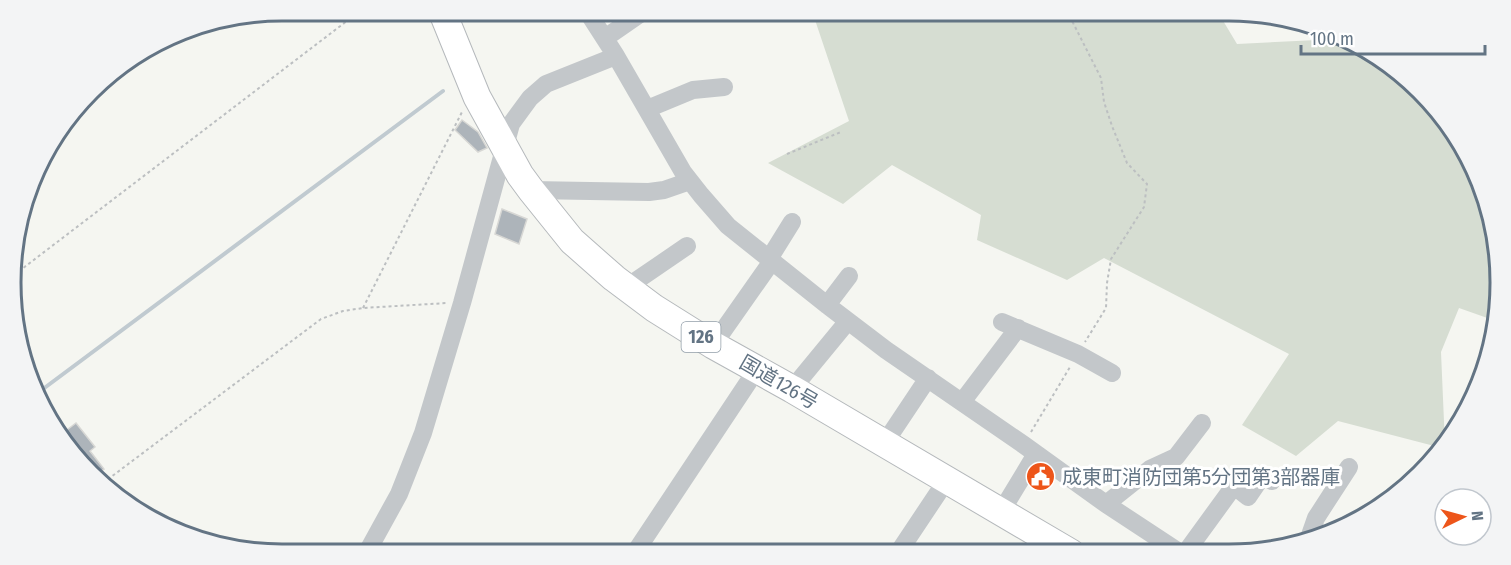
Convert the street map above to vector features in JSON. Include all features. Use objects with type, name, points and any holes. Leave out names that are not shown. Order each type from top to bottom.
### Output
[{"type":"highway","name":"国道126号","points":[[446,21],[477,97],[504,147],[531,190],[572,240],[654,308],[713,345],[1056,544]]},
{"type":"street","points":[[594,21],[683,172],[728,226],[886,350],[1167,544]]},
{"type":"street","points":[[604,38],[628,21]]},
{"type":"street","points":[[372,544],[399,494],[423,433],[462,303],[510,124],[530,98],[546,84],[616,56]]},
{"type":"street","points":[[647,109],[693,90],[724,87]]},
{"type":"street","points":[[531,190],[649,192],[664,190],[690,181]]},
{"type":"street","points":[[713,345],[770,260],[792,222]]},
{"type":"street","points":[[627,287],[687,246]]},
{"type":"street","points":[[827,305],[849,276]]},
{"type":"street","points":[[792,389],[848,321]]},
{"type":"street","points":[[962,402],[1010,325],[1078,354],[1112,373]]},
{"type":"street","points":[[641,544],[757,369]]},
{"type":"street","points":[[884,444],[928,378]]},
{"type":"street","points":[[1106,504],[1150,469],[1176,457],[1202,423]]},
{"type":"street","points":[[1001,512],[1030,449]]},
{"type":"street","points":[[1312,530],[1316,518],[1348,466]]},
{"type":"street","points":[[1192,544],[1234,486],[1248,497],[1263,475],[1272,481]]},
{"type":"street","points":[[904,544],[946,481]]},
{"type":"path","points":[[22,269],[346,21]]},
{"type":"path","points":[[1030,449],[1078,354],[1106,308],[1111,259],[1144,207],[1147,184],[1128,163],[1104,102],[1101,78],[1072,21]]},
{"type":"path","points":[[363,308],[467,103],[477,97]]},
{"type":"path","points":[[787,154],[841,132]]},
{"type":"path","points":[[109,478],[321,319],[343,311],[363,308],[462,303]]},
{"type":"shaded area","points":[[815,21],[1223,21],[1237,44],[1325,40],[1344,48],[1388,75],[1436,123],[1463,167],[1481,215],[1488,248],[1490,282],[1488,317],[1459,308],[1441,352],[1444,430],[1433,446],[1338,421],[1296,456],[1242,425],[1289,354],[1104,258],[1067,280],[977,240],[981,215],[892,165],[843,204],[768,163],[849,121]]},
{"type":"building","points":[[462,120],[478,132],[487,148],[478,152],[455,130]]},
{"type":"building","points":[[502,209],[527,219],[519,244],[495,234]]},
{"type":"building","points":[[76,423],[95,447],[90,451],[104,469],[102,471],[86,455],[67,430]]},
{"type":"waterway","points":[[44,389],[443,91]]},
{"type":"place","name":"成東町消防団第5分団第3部器庫","points":[[1041,477]]}]
